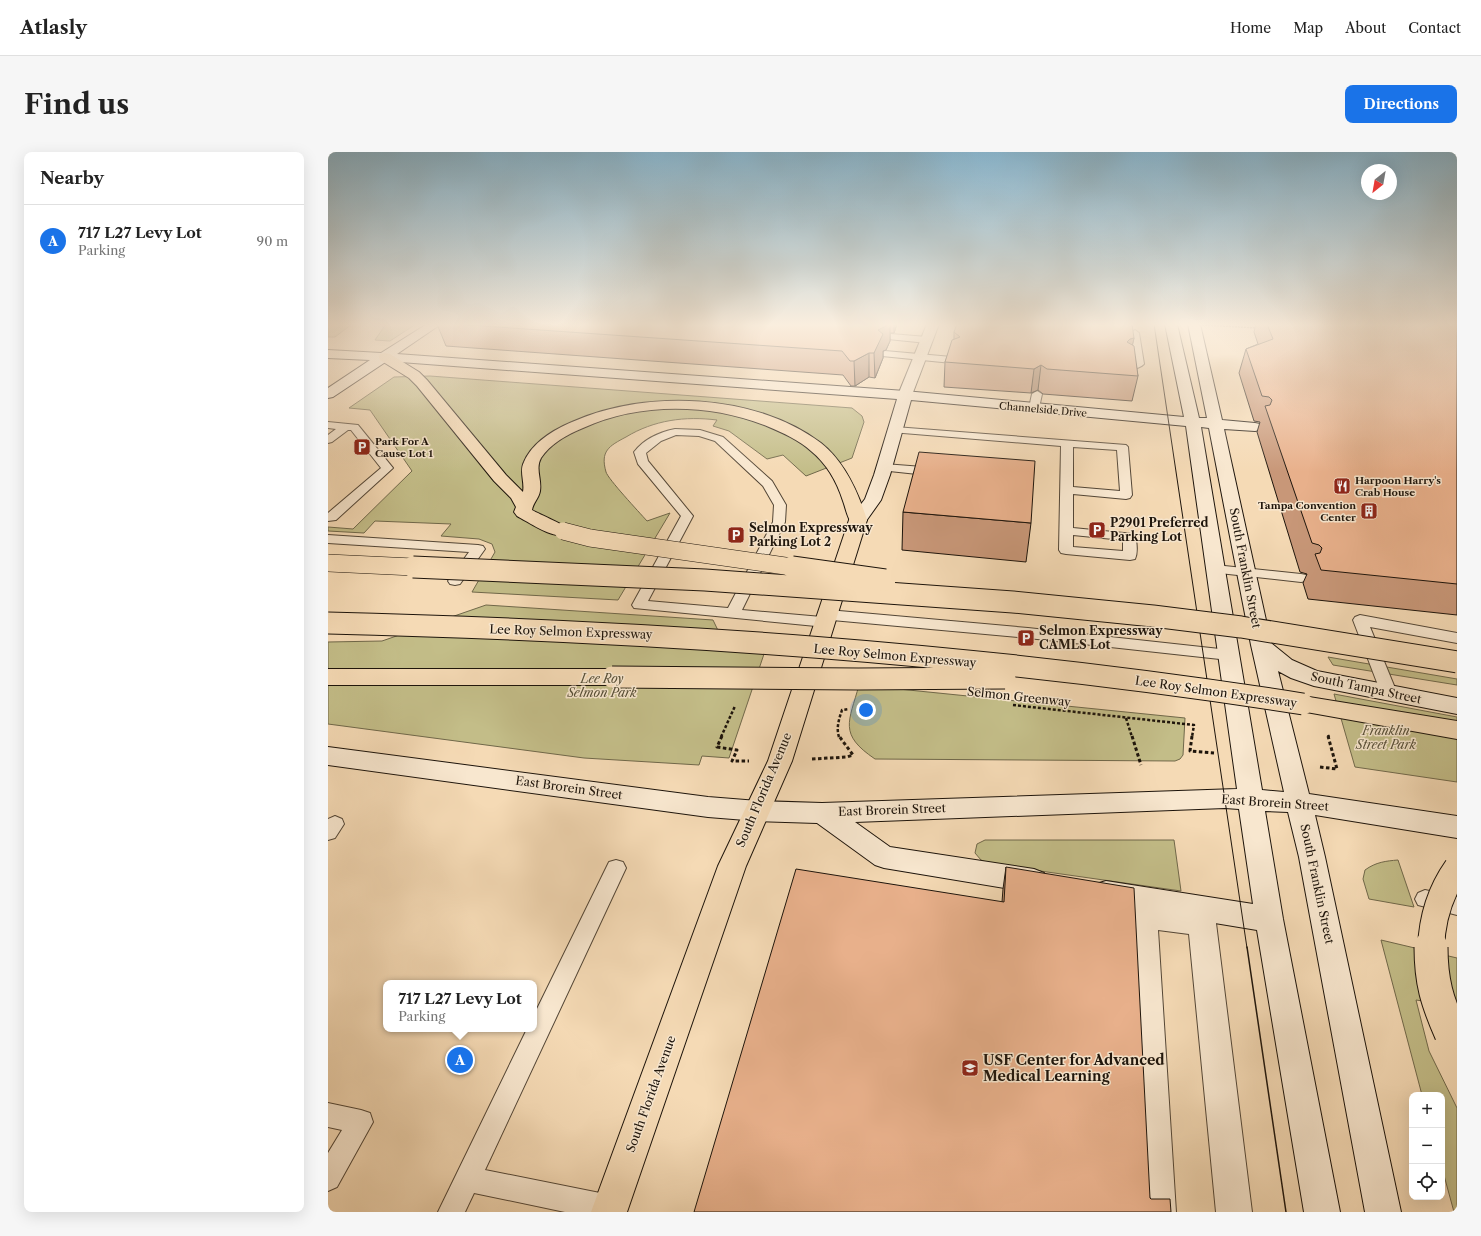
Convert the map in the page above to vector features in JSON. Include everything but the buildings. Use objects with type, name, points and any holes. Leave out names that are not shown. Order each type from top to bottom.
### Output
[{"type":"main road","points":[[328,394],[360,373]]},
{"type":"main road","points":[[412,373],[422,383],[500,478],[518,496],[523,505],[523,512],[548,526],[590,538],[856,575],[1013,602]]},
{"type":"main road","name":"Channelside Drive","points":[[610,373],[905,395],[1034,408],[1255,427]]},
{"type":"main road","name":"South Florida Avenue","points":[[610,1210],[732,866],[780,761],[858,520],[873,500],[905,395],[914,373]]},
{"type":"main road","points":[[1182,373],[1193,422],[1269,919],[1322,1212]]},
{"type":"main road","name":"South Franklin Street","points":[[1205,373],[1261,645],[1312,857],[1383,1212]]},
{"type":"main road","points":[[523,505],[532,490],[530,478],[531,463],[542,449],[559,435],[581,423],[614,412],[653,406],[682,405],[713,407],[760,419],[790,431],[815,446],[833,464],[844,481],[858,520]]},
{"type":"main road","points":[[328,564],[705,580],[1013,602],[1153,616],[1241,627],[1457,662]]},
{"type":"main road","name":"Lee Roy Selmon Expressway","points":[[328,623],[666,636],[872,653],[1103,676],[1258,697],[1457,730]]},
{"type":"main road","name":"South Tampa Street","points":[[1261,645],[1277,661],[1300,674],[1457,706]]},
{"type":"main road","points":[[328,677],[612,677],[858,680],[1103,676]]},
{"type":"main road","name":"East Brorein Street","points":[[328,756],[708,807],[758,811],[822,813],[1206,799],[1250,799],[1300,803],[1457,827]]},
{"type":"main road","points":[[822,813],[884,857],[1269,919]]},
{"type":"main road","points":[[1454,1040],[1436,996],[1431,966],[1432,933],[1438,903],[1450,876],[1457,868]]},
{"type":"main road","points":[[1158,1212],[1142,915],[1202,924],[1234,1212]]},
{"type":"lane","points":[[1034,408],[1037,394]]},
{"type":"lane","points":[[328,425],[354,427],[387,468],[332,517],[328,517]]},
{"type":"lane","points":[[328,440],[346,426]]},
{"type":"lane","points":[[895,430],[1122,447],[1126,495],[1067,490]]},
{"type":"lane","points":[[733,613],[779,522],[780,504],[768,484],[719,440],[700,433],[675,432],[657,439],[647,445],[640,452],[642,462],[687,516],[639,605],[733,613],[827,618],[1020,632],[1229,655]]},
{"type":"lane","points":[[1067,443],[1067,531]]},
{"type":"lane","points":[[884,468],[947,473]]},
{"type":"lane","points":[[328,539],[478,549],[455,581]]},
{"type":"lane","points":[[1215,568],[1301,578]]},
{"type":"lane","points":[[1389,693],[1360,620],[1457,638]]},
{"type":"lane","points":[[451,1212],[616,868]]},
{"type":"lane","points":[[1426,899],[1457,906]]},
{"type":"lane","points":[[328,1116],[360,1122],[328,1178]]},
{"type":"lane","points":[[467,1179],[610,1210]]},
{"type":"path","name":"Selmon Greenway","points":[[1010,705],[1194,726],[1190,751],[1198,751]]},
{"type":"path","points":[[847,757],[853,755],[839,739],[837,723],[842,710],[857,708]]},
{"type":"path","points":[[1126,718],[1141,765]]},
{"type":"green space","points":[[430,376],[852,408],[862,416],[864,422],[852,458],[806,476],[783,455],[767,459],[729,431],[713,426],[717,420],[682,419],[659,423],[637,431],[615,443],[607,450],[604,459],[606,472],[647,521],[670,513],[618,600],[472,592],[495,552],[492,544],[479,539],[441,536],[451,524],[375,521],[364,533],[328,531],[328,527],[353,529],[412,471],[370,410],[349,408],[394,377]]},
{"type":"green space","name":"Lee Roy Selmon Park","points":[[486,605],[713,620],[726,647],[765,651],[729,758],[702,756],[699,765],[584,758],[328,724],[328,642],[382,641]]},
{"type":"green space","points":[[1328,657],[1457,679],[1457,685],[1333,665]]},
{"type":"green space","points":[[859,685],[1185,718],[1183,755],[1180,759],[1175,761],[875,759],[855,742],[849,726]]},
{"type":"green space","name":"Franklin Street Park","points":[[1334,694],[1457,717],[1457,782],[1355,767]]},
{"type":"green space","points":[[985,840],[1174,840],[1181,891],[991,864],[981,860],[975,853],[977,844]]},
{"type":"green space","points":[[1398,860],[1414,907],[1369,899],[1363,879],[1365,870],[1385,861]]},
{"type":"green space","points":[[1381,940],[1457,958],[1457,1006],[1416,1000],[1429,1051],[1457,1108],[1457,1212],[1454,1212],[1445,1179],[1445,1092],[1421,1092]]},
{"type":"tram line","points":[[1161,373],[1247,948]]},
{"type":"tram line","points":[[1247,947],[1286,1212]]},
{"type":"place","name":"Park For A Cause Lot 1","points":[[362,447]]},
{"type":"place","name":"Harpoon Harry's Crab House","points":[[1342,486]]},
{"type":"place","name":"Tampa Convention Center","points":[[1369,511]]},
{"type":"place","name":"P2901 Preferred Parking Lot","points":[[1097,530]]},
{"type":"place","name":"Selmon Expressway Parking Lot 2","points":[[736,535]]},
{"type":"place","name":"Selmon Expressway CAMLS Lot","points":[[1026,638]]},
{"type":"place","name":"717 L27 Levy Lot","points":[[460,1060]]},
{"type":"place","name":"USF Center for Advanced Medical Learning","points":[[970,1068]]}]
